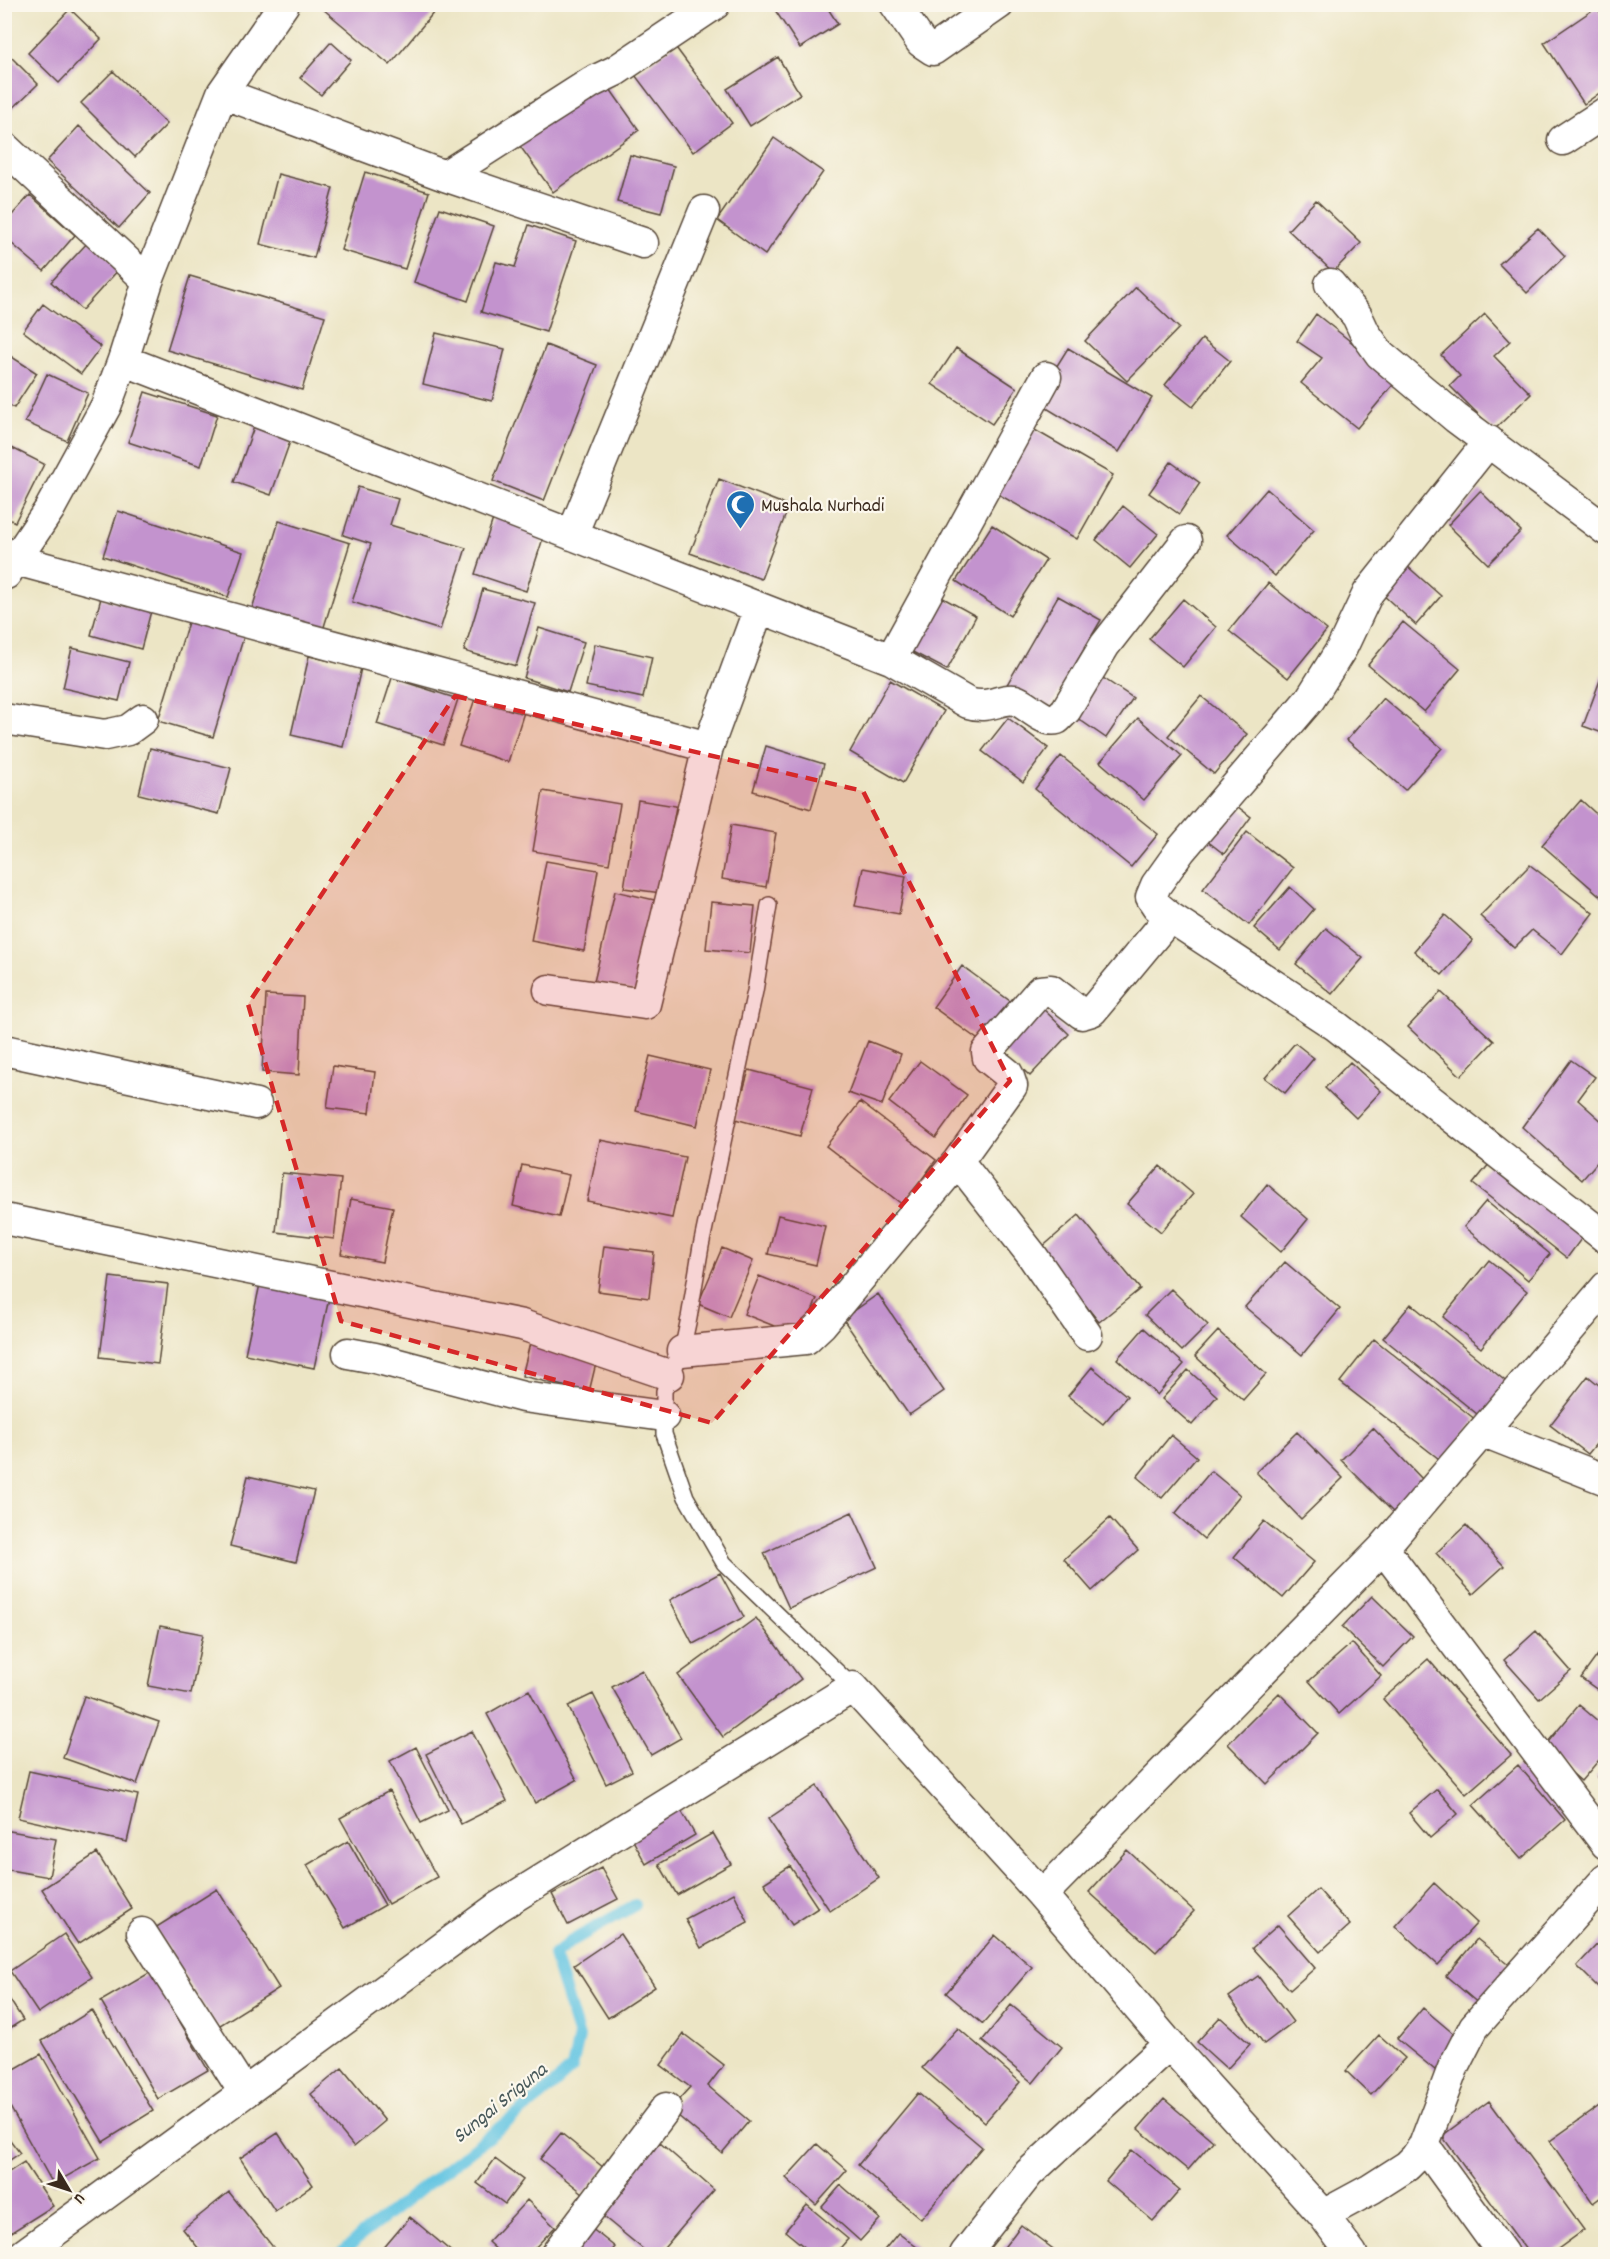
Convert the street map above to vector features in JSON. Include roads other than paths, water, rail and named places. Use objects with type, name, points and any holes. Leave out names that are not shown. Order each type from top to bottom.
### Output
[{"type":"street","points":[[284,4],[222,93],[148,281],[106,406],[49,510],[8,563],[708,747]]},
{"type":"street","points":[[445,176],[592,82],[615,71],[715,4]]},
{"type":"street","points":[[895,4],[921,42],[933,50],[999,4]]},
{"type":"street","points":[[222,93],[445,176],[643,243]]},
{"type":"street","points":[[1563,140],[1605,112]]},
{"type":"street","points":[[4,147],[148,281]]},
{"type":"street","points":[[572,535],[704,211]]},
{"type":"street","points":[[1330,284],[1357,316],[1365,333],[1380,354],[1456,418],[1605,530]]},
{"type":"street","points":[[123,360],[891,659],[968,703],[979,707],[1016,700],[1048,719],[1057,719],[1066,710],[1105,645],[1186,541]]},
{"type":"street","points":[[891,659],[1046,377]]},
{"type":"street","points":[[1489,441],[1368,593],[1342,648],[1310,699],[1181,850],[1156,885],[1151,897],[1157,906],[1170,917],[1336,1026],[1605,1238]]},
{"type":"street","points":[[549,990],[645,1004],[708,747],[759,608]]},
{"type":"street","points":[[4,719],[105,735],[128,730],[143,719]]},
{"type":"street","points":[[4,1219],[522,1325],[675,1363],[806,1339],[822,1324],[958,1161],[1012,1086],[1008,1074],[988,1058],[987,1052],[1038,994],[1046,989],[1051,990],[1083,1014],[1092,1011],[1170,917]]},
{"type":"street","points":[[4,1050],[256,1104]]},
{"type":"street","points":[[958,1161],[1031,1254],[1087,1335]]},
{"type":"street","points":[[1042,1895],[1383,1548],[1605,1287]]},
{"type":"street","points":[[348,1353],[523,1397],[664,1416]]},
{"type":"street","points":[[1484,1432],[1605,1480]]},
{"type":"street","points":[[1383,1548],[1605,1844]]},
{"type":"street","points":[[24,2254],[498,1907],[853,1687],[1042,1895],[1169,2044],[1323,2215],[1352,2254]]},
{"type":"street","points":[[1323,2215],[1407,2166],[1424,2145],[1453,2068],[1474,2027],[1605,1879]]},
{"type":"street","points":[[142,1933],[244,2092]]},
{"type":"street","points":[[965,2254],[1029,2172],[1169,2044]]},
{"type":"street","points":[[556,2254],[666,2108]]},
{"type":"street","points":[[1424,2145],[1503,2254]]},
{"type":"lane","points":[[769,905],[755,991],[701,1246],[675,1363],[664,1390],[664,1434],[686,1497],[724,1563],[853,1687]]},
{"type":"waterway","name":"Sungai Sriguna","points":[[341,2254],[359,2237],[541,2096],[572,2068],[579,2037],[554,1955],[570,1942],[635,1905]]},
{"type":"place","name":"Mushala Nurhadi","points":[[740,530]]}]
